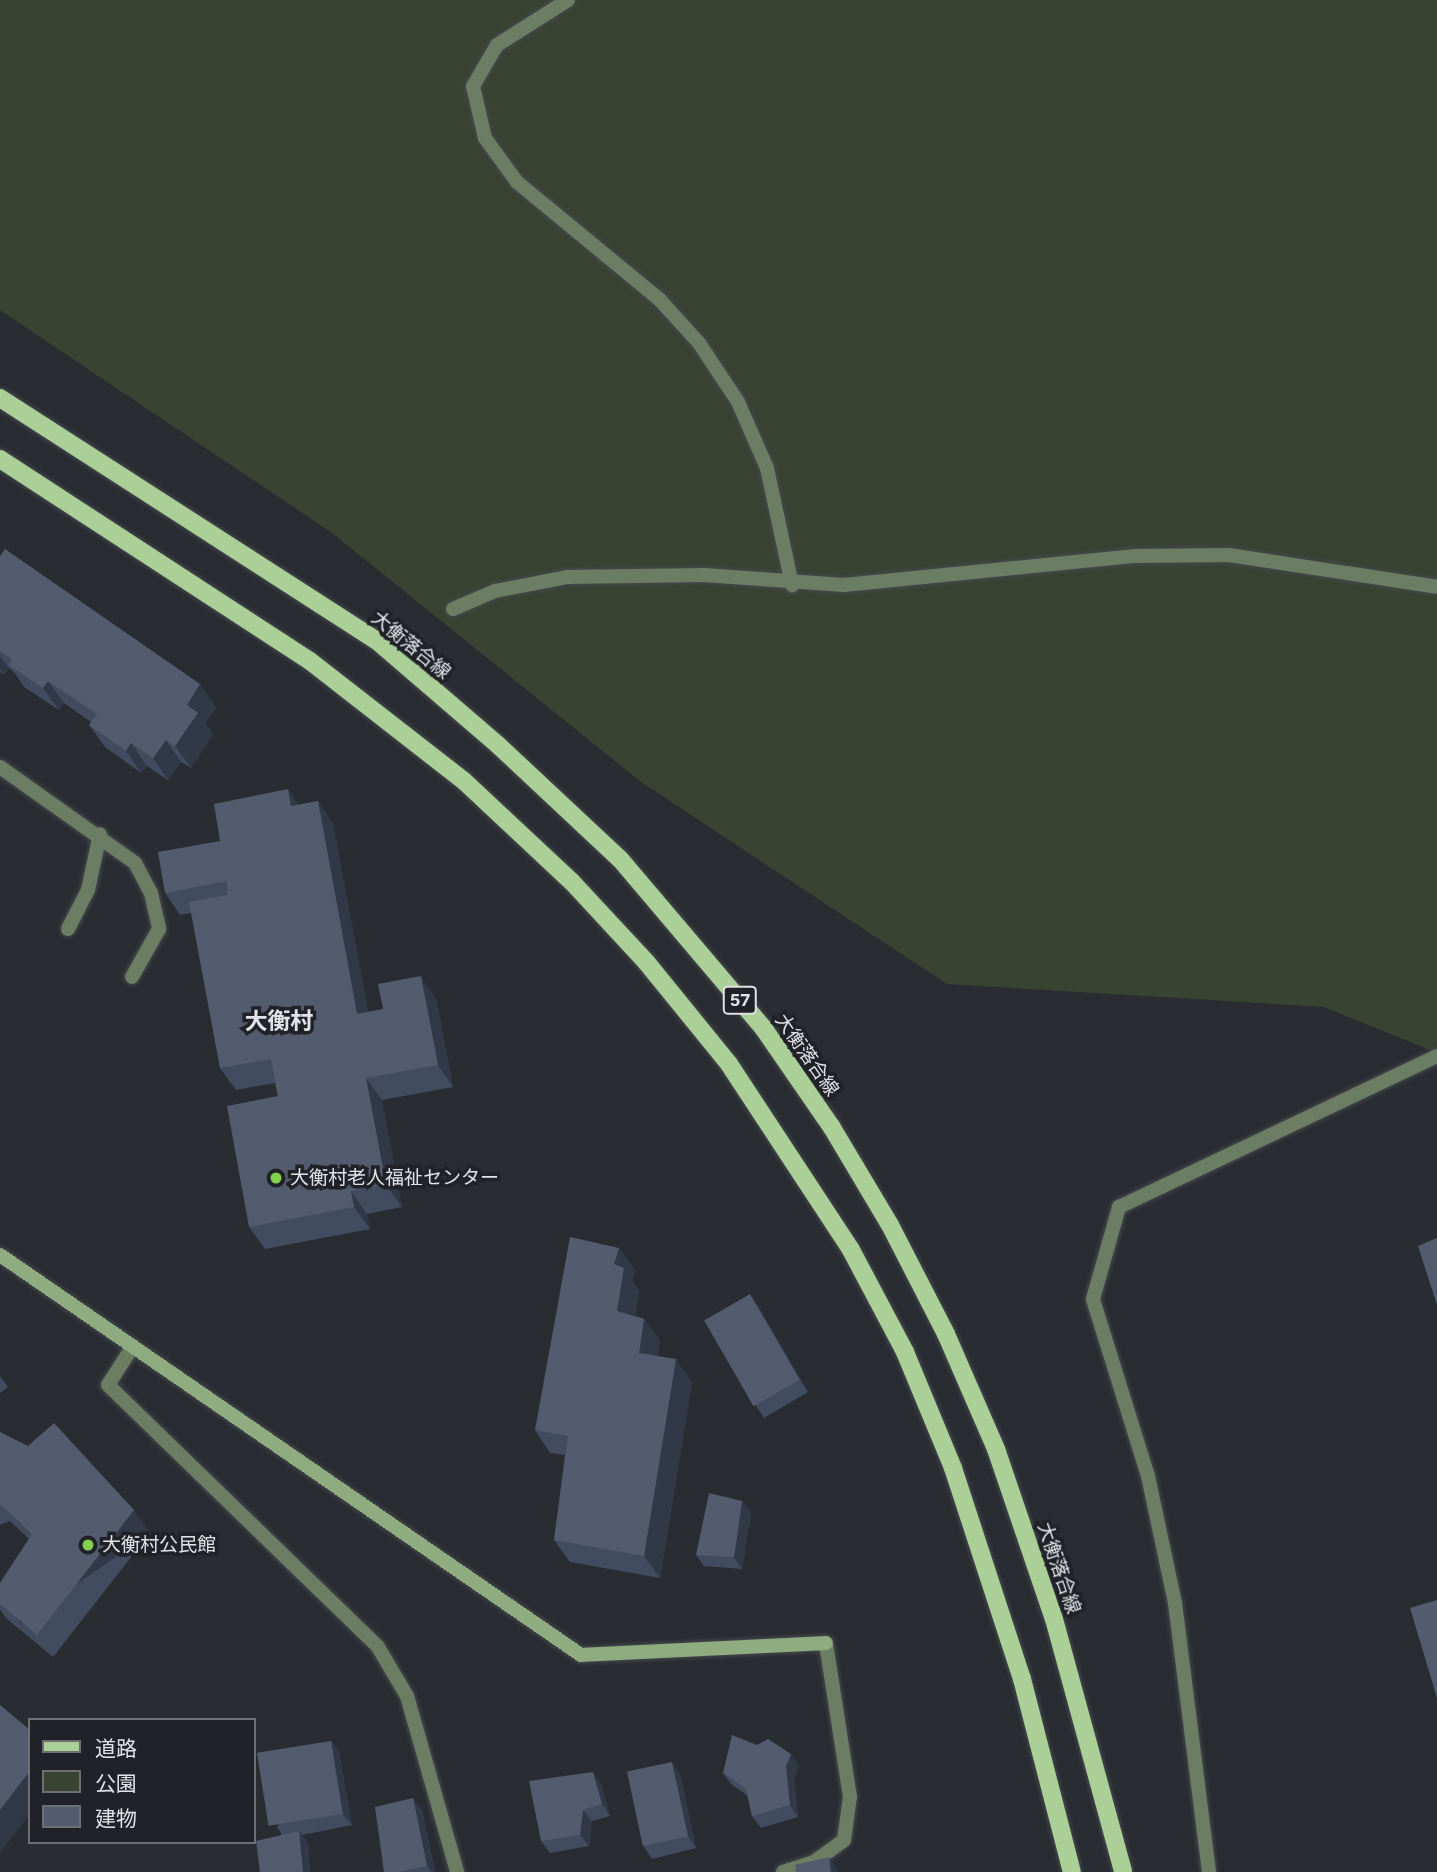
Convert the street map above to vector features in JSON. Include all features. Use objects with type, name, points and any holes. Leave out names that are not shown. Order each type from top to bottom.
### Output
[{"type":"main road","name":"大衡落合線","points":[[0,398],[376,640],[498,745],[620,859],[764,1028],[831,1126],[890,1226],[946,1334],[996,1449],[1054,1619],[1123,1872]]},
{"type":"main road","name":"57","points":[[0,459],[310,661],[464,781],[572,882],[647,963],[729,1065],[850,1248],[905,1352],[953,1468],[1017,1666],[1072,1872]]},
{"type":"street","points":[[568,0],[497,45],[473,86],[485,138],[517,182],[659,299],[699,343],[738,402],[766,468],[792,584]]},
{"type":"street","points":[[453,609],[495,591],[566,577],[704,575],[792,584],[915,581],[1136,556],[1229,555],[1437,587]]},
{"type":"street","points":[[0,767],[100,834],[135,863],[151,892],[159,929],[132,977]]},
{"type":"street","points":[[68,929],[88,890],[100,834]]},
{"type":"street","points":[[1209,1872],[1175,1603],[1148,1476],[1093,1299],[1119,1207],[1437,1056]]},
{"type":"street","points":[[0,1255],[581,1655],[826,1643],[850,1797],[844,1840],[814,1862],[783,1872]]},
{"type":"street","points":[[133,1346],[108,1385],[378,1647],[407,1696],[457,1872]]},
{"type":"green space","points":[[0,0],[1437,0],[1437,1053],[1324,1007],[947,984],[641,782],[332,533],[0,310]]},
{"type":"building","points":[[5,549],[200,684],[187,705],[198,713],[175,746],[166,740],[153,758],[131,743],[126,751],[89,725],[97,714],[48,681],[43,688],[9,665],[12,659],[0,651],[0,556]]},
{"type":"building","points":[[288,789],[291,806],[318,801],[357,1014],[383,1009],[378,984],[421,976],[438,1065],[366,1078],[386,1185],[351,1191],[354,1207],[249,1227],[227,1106],[278,1096],[271,1059],[220,1068],[189,902],[227,895],[227,881],[165,893],[158,852],[220,841],[214,804]]},
{"type":"building","points":[[570,1237],[619,1248],[614,1264],[624,1268],[617,1311],[644,1319],[639,1353],[676,1359],[644,1556],[554,1540],[568,1436],[535,1430]]},
{"type":"building","points":[[1437,1238],[1437,1305],[1418,1246]]},
{"type":"building","points":[[750,1294],[800,1380],[754,1406],[704,1320]]},
{"type":"building","name":"大衡村公民館","points":[[54,1423],[134,1510],[37,1635],[0,1604],[0,1583],[32,1534],[0,1504],[0,1432],[28,1446]]},
{"type":"building","points":[[709,1493],[742,1501],[734,1557],[696,1555]]},
{"type":"building","points":[[1437,1600],[1437,1698],[1410,1608]]},
{"type":"building","points":[[0,1705],[28,1728],[28,1774],[0,1810]]},
{"type":"building","points":[[732,1735],[757,1745],[768,1739],[791,1754],[786,1767],[790,1805],[752,1816],[746,1789],[723,1773]]},
{"type":"building","points":[[331,1741],[343,1814],[268,1826],[257,1753]]},
{"type":"building","points":[[672,1762],[688,1836],[643,1846],[627,1772]]},
{"type":"building","points":[[593,1772],[602,1804],[583,1810],[580,1835],[541,1841],[529,1781]]},
{"type":"building","points":[[413,1798],[427,1866],[384,1872],[375,1807]]},
{"type":"building","points":[[299,1831],[303,1872],[260,1872],[256,1841]]},
{"type":"building","points":[[829,1857],[831,1872],[796,1872],[795,1865]]},
{"type":"place","name":"大衡村老人福祉センター","points":[[276,1178]]},
{"type":"place","name":"大衡村公民館","points":[[88,1545]]},
{"type":"district","name":"大衡村","points":[[279,1021]]}]
